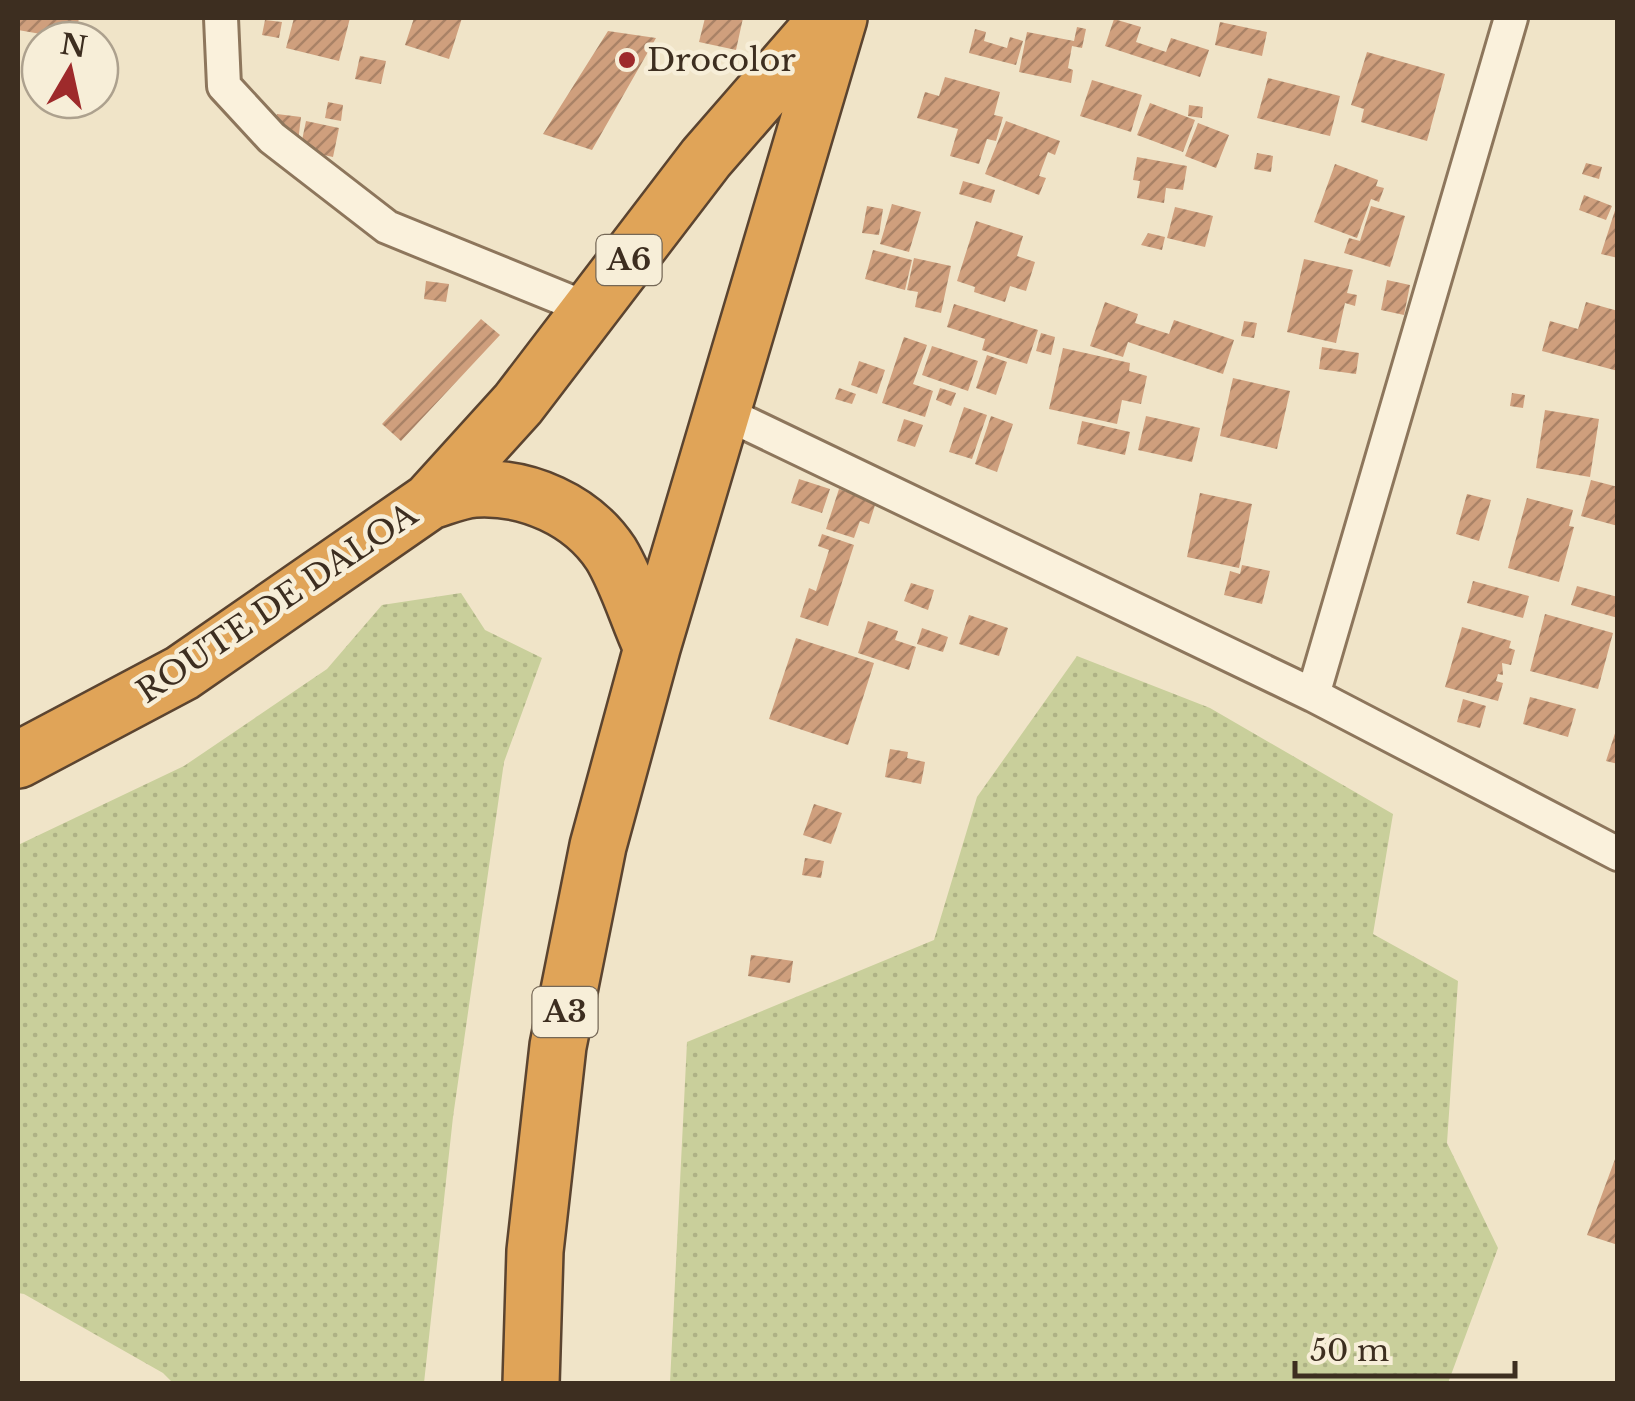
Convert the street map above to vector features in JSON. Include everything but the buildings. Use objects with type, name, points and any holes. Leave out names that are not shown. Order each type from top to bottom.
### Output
[{"type":"highway","name":"A6","points":[[430,501],[518,404],[706,158],[828,18]]},
{"type":"highway","name":"A3","points":[[531,1384],[535,1252],[558,1046],[598,846],[720,411],[839,18]]},
{"type":"highway","points":[[430,501],[471,489],[498,489],[534,496],[568,512],[611,554],[652,648]]},
{"type":"highway","name":"ROUTE DE DALOA","points":[[18,760],[182,673],[430,501]]},
{"type":"street","points":[[221,18],[224,86],[272,138],[387,227],[591,310]]},
{"type":"street","points":[[1313,695],[1512,18]]},
{"type":"street","points":[[720,411],[1313,695],[1618,854]]},
{"type":"green space","points":[[461,593],[485,630],[542,658],[504,762],[453,1117],[424,1383],[173,1383],[163,1373],[18,1293],[18,845],[184,766],[327,669],[382,605]]},
{"type":"green space","points":[[1077,656],[1210,708],[1393,814],[1373,934],[1458,981],[1447,1143],[1498,1248],[1448,1383],[670,1383],[687,1042],[934,940],[977,797]]},
{"type":"place","name":"Drocolor","points":[[627,60]]}]
